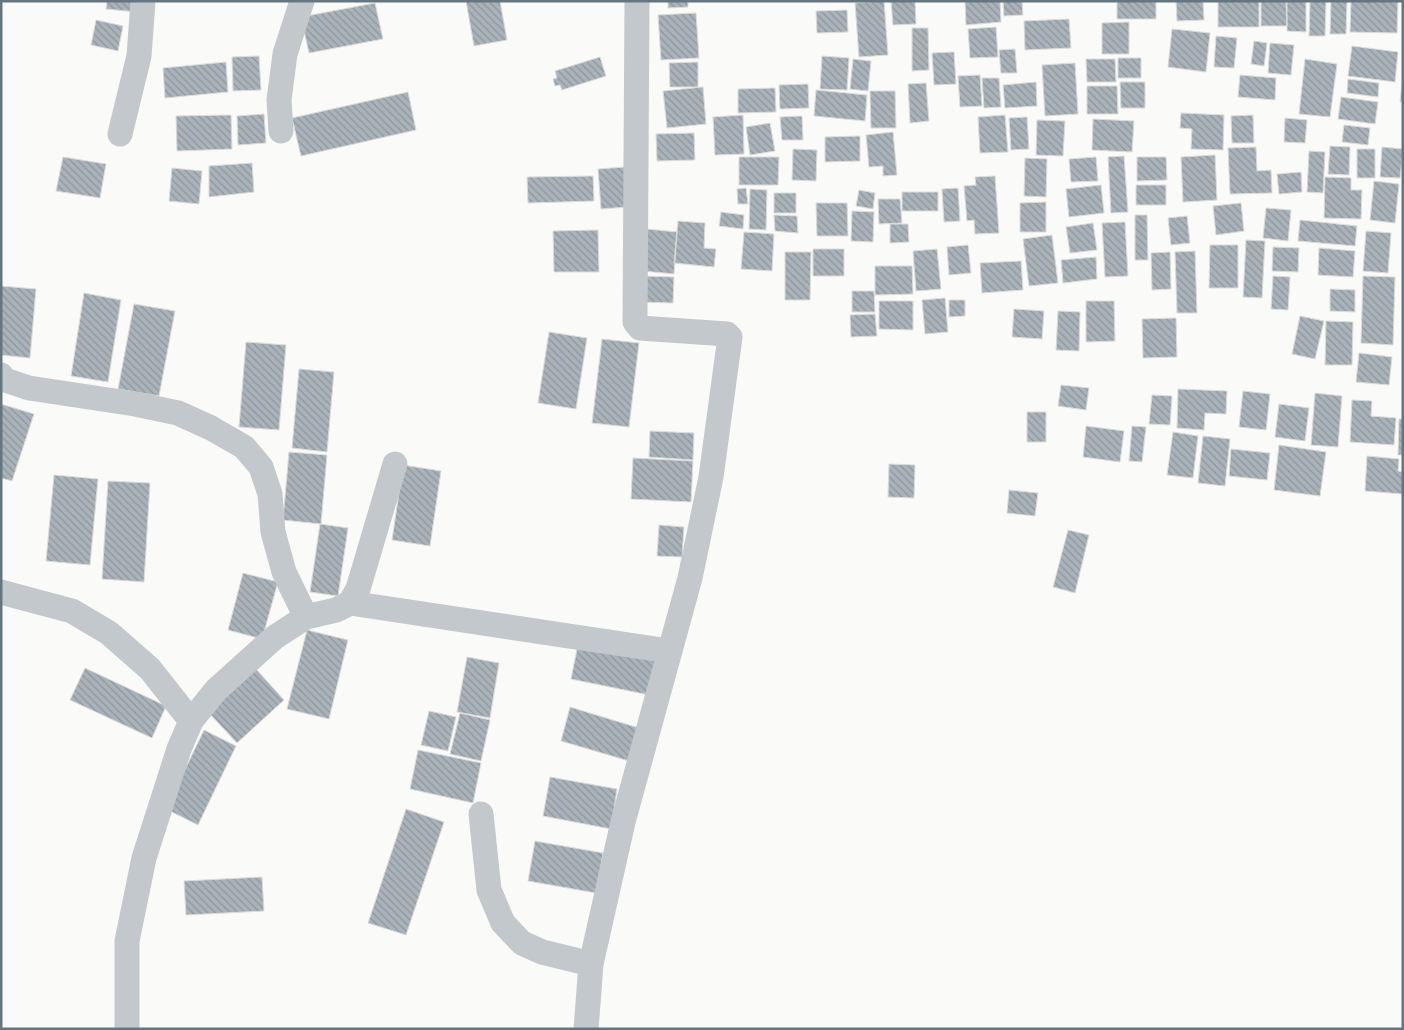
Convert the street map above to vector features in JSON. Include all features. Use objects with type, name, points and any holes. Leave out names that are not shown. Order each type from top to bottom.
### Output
[{"type":"street","points":[[120,134],[139,56],[144,1]]},
{"type":"street","points":[[281,131],[279,100],[285,54],[302,1]]},
{"type":"street","points":[[586,1029],[591,964],[623,822],[690,578],[711,477],[730,337],[727,334],[640,328],[634,322],[637,1]]},
{"type":"street","points":[[1,375],[5,380],[30,388],[135,404],[178,413],[211,428],[244,447],[261,467],[270,494],[273,532],[284,572],[306,617]]},
{"type":"street","points":[[127,1029],[127,941],[138,886],[150,840],[179,749],[191,721],[216,690],[275,637],[306,617],[336,610],[350,603],[358,589],[395,464]]},
{"type":"street","points":[[1,592],[72,611],[109,633],[150,669],[191,721]]},
{"type":"street","points":[[350,603],[670,651]]},
{"type":"street","points":[[481,814],[489,890],[503,924],[522,943],[542,952],[591,964]]},
{"type":"building","points":[[107,1],[137,1],[136,12],[106,9]]},
{"type":"building","points":[[466,1],[500,1],[507,40],[474,46]]},
{"type":"building","points":[[668,1],[688,1],[688,7],[668,8]]},
{"type":"building","points":[[884,1],[888,55],[859,57],[855,3]]},
{"type":"building","points":[[891,1],[915,1],[916,24],[893,25]]},
{"type":"building","points":[[965,1],[1000,1],[1001,22],[966,25]]},
{"type":"building","points":[[1003,1],[1022,1],[1023,15],[1004,16]]},
{"type":"building","points":[[1117,1],[1156,1],[1156,19],[1117,19]]},
{"type":"building","points":[[1176,1],[1203,1],[1204,20],[1177,21]]},
{"type":"building","points":[[1218,1],[1259,1],[1259,27],[1218,27]]},
{"type":"building","points":[[1261,1],[1286,1],[1287,26],[1261,26]]},
{"type":"building","points":[[1287,1],[1306,1],[1306,32],[1287,31]]},
{"type":"building","points":[[1310,1],[1326,1],[1325,36],[1309,36]]},
{"type":"building","points":[[1331,1],[1347,1],[1346,34],[1330,34]]},
{"type":"building","points":[[1351,1],[1398,1],[1397,33],[1350,32]]},
{"type":"building","points":[[375,3],[383,39],[309,53],[301,17]]},
{"type":"building","points":[[847,10],[848,32],[817,33],[816,11]]},
{"type":"building","points":[[696,13],[699,58],[661,60],[658,15]]},
{"type":"building","points":[[1069,19],[1071,48],[1025,50],[1024,21]]},
{"type":"building","points":[[96,20],[123,26],[118,51],[91,45]]},
{"type":"building","points":[[1129,22],[1129,54],[1102,54],[1102,23]]},
{"type":"building","points":[[996,27],[998,57],[970,58],[968,29]]},
{"type":"building","points":[[912,28],[928,28],[929,70],[912,71]]},
{"type":"building","points":[[1172,29],[1210,33],[1206,72],[1168,67]]},
{"type":"building","points":[[1216,36],[1237,38],[1234,68],[1214,67]]},
{"type":"building","points":[[1254,41],[1267,43],[1264,66],[1251,64]]},
{"type":"building","points":[[1270,43],[1294,45],[1291,75],[1268,73]]},
{"type":"building","points":[[1352,46],[1398,52],[1395,82],[1348,76]]},
{"type":"building","points":[[1015,49],[1017,73],[1001,73],[999,50]]},
{"type":"building","points":[[954,52],[956,84],[934,85],[932,53]]},
{"type":"building","points":[[259,56],[261,90],[233,91],[232,57]]},
{"type":"building","points":[[822,56],[849,58],[847,90],[820,89]]},
{"type":"building","points":[[600,57],[606,76],[562,90],[560,85],[555,86],[553,79],[557,78],[555,71]]},
{"type":"building","points":[[1118,58],[1141,58],[1141,78],[1118,78]]},
{"type":"building","points":[[853,59],[871,61],[868,91],[850,89]]},
{"type":"building","points":[[1086,59],[1115,59],[1116,82],[1087,82]]},
{"type":"building","points":[[1305,59],[1337,64],[1330,117],[1299,114]]},
{"type":"building","points":[[226,62],[228,92],[165,98],[163,68]]},
{"type":"building","points":[[698,62],[698,87],[670,87],[669,63]]},
{"type":"building","points":[[1075,63],[1078,114],[1045,116],[1042,65]]},
{"type":"building","points":[[980,75],[982,106],[960,107],[958,76]]},
{"type":"building","points":[[1240,75],[1276,78],[1275,100],[1238,97]]},
{"type":"building","points":[[982,78],[999,78],[1001,107],[984,108]]},
{"type":"building","points":[[1348,79],[1379,83],[1378,97],[1347,93]]},
{"type":"building","points":[[1036,82],[1037,106],[1005,108],[1003,85]]},
{"type":"building","points":[[1120,82],[1145,82],[1145,108],[1121,108]]},
{"type":"building","points":[[926,83],[929,121],[910,123],[908,84]]},
{"type":"building","points":[[808,84],[809,108],[780,109],[779,85]]},
{"type":"building","points":[[1402,84],[1403,102],[1400,102]]},
{"type":"building","points":[[1087,86],[1117,86],[1118,114],[1087,114]]},
{"type":"building","points":[[703,87],[706,124],[667,128],[663,91]]},
{"type":"building","points":[[775,88],[776,112],[738,113],[738,89]]},
{"type":"building","points":[[816,90],[867,95],[865,121],[814,116]]},
{"type":"building","points":[[870,91],[895,91],[896,128],[871,128]]},
{"type":"building","points":[[408,92],[416,130],[301,156],[292,118]]},
{"type":"building","points":[[1341,97],[1378,102],[1375,124],[1338,119]]},
{"type":"building","points":[[1181,113],[1224,115],[1223,150],[1191,149],[1192,129],[1180,128]]},
{"type":"building","points":[[264,114],[266,143],[238,145],[237,116]]},
{"type":"building","points":[[231,115],[232,149],[177,151],[176,116]]},
{"type":"building","points":[[743,115],[744,154],[715,155],[713,117]]},
{"type":"building","points":[[1005,115],[1008,152],[980,153],[978,117]]},
{"type":"building","points":[[1253,115],[1254,143],[1232,143],[1231,116]]},
{"type":"building","points":[[802,116],[803,140],[782,140],[780,117]]},
{"type":"building","points":[[1027,117],[1029,149],[1011,150],[1009,118]]},
{"type":"building","points":[[1285,118],[1307,120],[1305,143],[1284,142]]},
{"type":"building","points":[[1093,119],[1134,121],[1132,152],[1092,150]]},
{"type":"building","points":[[1037,120],[1065,121],[1063,156],[1036,155]]},
{"type":"building","points":[[770,123],[775,151],[750,155],[746,127]]},
{"type":"building","points":[[1344,125],[1370,128],[1368,145],[1342,142]]},
{"type":"building","points":[[893,132],[897,175],[883,176],[883,166],[869,167],[866,135]]},
{"type":"building","points":[[694,133],[695,160],[657,161],[656,134]]},
{"type":"building","points":[[860,136],[860,161],[825,162],[825,137]]},
{"type":"building","points":[[1330,146],[1350,147],[1349,175],[1328,174]]},
{"type":"building","points":[[1256,147],[1257,171],[1271,170],[1272,193],[1230,194],[1228,148]]},
{"type":"building","points":[[1382,147],[1403,149],[1400,178],[1380,177]]},
{"type":"building","points":[[793,149],[817,150],[816,181],[792,180]]},
{"type":"building","points":[[1357,149],[1375,149],[1375,178],[1357,178]]},
{"type":"building","points":[[1309,151],[1325,152],[1323,193],[1307,192]]},
{"type":"building","points":[[1215,155],[1217,200],[1183,202],[1181,157]]},
{"type":"building","points":[[1124,156],[1128,212],[1111,213],[1108,157]]},
{"type":"building","points":[[63,157],[106,164],[100,198],[56,191]]},
{"type":"building","points":[[739,157],[779,157],[778,185],[739,185]]},
{"type":"building","points":[[1096,157],[1098,181],[1071,182],[1069,159]]},
{"type":"building","points":[[1137,157],[1166,157],[1167,180],[1137,181]]},
{"type":"building","points":[[1025,158],[1047,159],[1046,197],[1024,196]]},
{"type":"building","points":[[252,163],[254,192],[209,197],[209,166]]},
{"type":"building","points":[[625,167],[628,207],[601,209],[598,169]]},
{"type":"building","points":[[172,168],[202,171],[199,204],[169,201]]},
{"type":"building","points":[[1301,172],[1302,192],[1279,194],[1277,174]]},
{"type":"building","points":[[593,176],[594,201],[528,203],[527,177]]},
{"type":"building","points":[[995,176],[999,233],[975,234],[974,220],[967,221],[964,186],[976,185],[975,177]]},
{"type":"building","points":[[1325,177],[1351,178],[1351,190],[1362,190],[1361,219],[1324,218]]},
{"type":"building","points":[[1374,181],[1399,184],[1395,223],[1370,220]]},
{"type":"building","points":[[1101,185],[1104,213],[1069,217],[1066,189]]},
{"type":"building","points":[[1136,185],[1166,185],[1166,205],[1136,205]]},
{"type":"building","points":[[746,188],[748,204],[738,204],[737,189]]},
{"type":"building","points":[[958,188],[960,221],[944,222],[942,189]]},
{"type":"building","points":[[750,189],[767,190],[766,230],[749,229]]},
{"type":"building","points":[[859,190],[875,193],[873,209],[856,206]]},
{"type":"building","points":[[902,192],[938,192],[938,211],[902,211]]},
{"type":"building","points":[[774,193],[796,193],[796,213],[774,213]]},
{"type":"building","points":[[878,199],[900,199],[902,223],[879,224]]},
{"type":"building","points":[[1046,202],[1046,232],[1020,232],[1020,203]]},
{"type":"building","points":[[816,203],[847,203],[848,236],[817,236]]},
{"type":"building","points":[[1241,203],[1244,231],[1216,235],[1213,206]]},
{"type":"building","points":[[1266,208],[1291,210],[1288,241],[1263,238]]},
{"type":"building","points":[[852,211],[874,212],[873,242],[851,241]]},
{"type":"building","points":[[721,212],[744,215],[743,229],[719,226]]},
{"type":"building","points":[[774,215],[797,216],[798,233],[775,231]]},
{"type":"building","points":[[1135,215],[1147,215],[1148,260],[1135,260]]},
{"type":"building","points":[[1187,216],[1190,243],[1171,245],[1168,218]]},
{"type":"building","points":[[1300,220],[1357,226],[1355,246],[1298,241]]},
{"type":"building","points":[[678,221],[705,223],[704,248],[716,249],[714,267],[674,263]]},
{"type":"building","points":[[1125,222],[1128,276],[1105,277],[1102,223]]},
{"type":"building","points":[[1093,223],[1097,250],[1070,253],[1066,227]]},
{"type":"building","points":[[890,224],[908,224],[909,242],[890,243]]},
{"type":"building","points":[[647,229],[677,232],[674,274],[643,271]]},
{"type":"building","points":[[598,230],[599,272],[554,272],[553,231]]},
{"type":"building","points":[[1366,231],[1391,233],[1388,273],[1363,271]]},
{"type":"building","points":[[744,232],[774,234],[772,271],[741,269]]},
{"type":"building","points":[[1052,235],[1058,283],[1029,286],[1023,239]]},
{"type":"building","points":[[1246,240],[1265,241],[1262,298],[1243,297]]},
{"type":"building","points":[[968,245],[971,273],[949,275],[947,247]]},
{"type":"building","points":[[1210,245],[1238,245],[1238,288],[1209,288]]},
{"type":"building","points":[[1273,247],[1299,248],[1298,272],[1272,271]]},
{"type":"building","points":[[1319,248],[1355,251],[1353,277],[1318,275]]},
{"type":"building","points":[[813,249],[844,249],[844,276],[813,276]]},
{"type":"building","points":[[937,249],[941,289],[916,291],[913,251]]},
{"type":"building","points":[[1195,251],[1197,313],[1177,313],[1175,252]]},
{"type":"building","points":[[785,252],[811,252],[810,300],[785,300]]},
{"type":"building","points":[[1170,252],[1171,289],[1152,290],[1151,253]]},
{"type":"building","points":[[1096,257],[1097,279],[1063,283],[1061,260]]},
{"type":"building","points":[[1021,261],[1023,290],[982,293],[980,263]]},
{"type":"building","points":[[875,266],[912,266],[913,294],[875,295]]},
{"type":"building","points":[[642,276],[674,277],[673,303],[641,302]]},
{"type":"building","points":[[1273,276],[1290,277],[1288,310],[1271,309]]},
{"type":"building","points":[[1363,276],[1395,277],[1393,345],[1361,343]]},
{"type":"building","points":[[1,286],[36,289],[30,358],[1,355]]},
{"type":"building","points":[[1330,289],[1355,290],[1355,312],[1330,311]]},
{"type":"building","points":[[852,291],[874,291],[875,312],[852,312]]},
{"type":"building","points":[[84,293],[121,300],[108,382],[71,376]]},
{"type":"building","points":[[945,298],[948,332],[925,334],[922,300]]},
{"type":"building","points":[[949,300],[965,300],[965,316],[949,317]]},
{"type":"building","points":[[879,301],[913,301],[913,330],[879,329]]},
{"type":"building","points":[[1086,301],[1114,301],[1115,341],[1086,342]]},
{"type":"building","points":[[134,304],[175,311],[159,396],[118,389]]},
{"type":"building","points":[[1014,309],[1044,311],[1042,339],[1012,337]]},
{"type":"building","points":[[1058,311],[1080,312],[1079,351],[1056,350]]},
{"type":"building","points":[[875,314],[877,336],[851,337],[850,315]]},
{"type":"building","points":[[1300,316],[1324,321],[1315,359],[1292,354]]},
{"type":"building","points":[[1176,318],[1177,357],[1143,358],[1142,319]]},
{"type":"building","points":[[1326,321],[1353,322],[1352,365],[1325,365]]},
{"type":"building","points":[[549,332],[587,338],[576,409],[538,403]]},
{"type":"building","points":[[602,339],[639,343],[629,427],[592,423]]},
{"type":"building","points":[[246,342],[286,345],[279,430],[239,427]]},
{"type":"building","points":[[1359,353],[1392,357],[1389,385],[1356,382]]},
{"type":"building","points":[[299,369],[334,372],[327,452],[292,448]]},
{"type":"building","points":[[1061,385],[1089,388],[1086,410],[1058,406]]},
{"type":"building","points":[[1178,389],[1227,391],[1226,414],[1205,413],[1204,430],[1177,428]]},
{"type":"building","points":[[1243,391],[1270,394],[1266,430],[1239,427]]},
{"type":"building","points":[[1315,393],[1342,396],[1338,447],[1311,445]]},
{"type":"building","points":[[1152,395],[1172,396],[1170,425],[1149,424]]},
{"type":"building","points":[[1352,400],[1372,401],[1371,416],[1396,418],[1394,445],[1350,442]]},
{"type":"building","points":[[1,404],[34,414],[12,481],[1,478]]},
{"type":"building","points":[[1279,404],[1309,408],[1305,441],[1275,437]]},
{"type":"building","points":[[1027,412],[1046,412],[1046,442],[1027,442]]},
{"type":"building","points":[[1399,419],[1403,419],[1403,455],[1398,455]]},
{"type":"building","points":[[1086,426],[1124,431],[1120,462],[1083,457]]},
{"type":"building","points":[[1132,426],[1146,427],[1142,462],[1129,461]]},
{"type":"building","points":[[650,431],[694,433],[693,460],[649,457]]},
{"type":"building","points":[[1173,432],[1198,436],[1193,478],[1167,475]]},
{"type":"building","points":[[1203,436],[1230,439],[1225,486],[1198,483]]},
{"type":"building","points":[[1279,445],[1326,452],[1320,496],[1274,490]]},
{"type":"building","points":[[1231,449],[1270,453],[1267,480],[1229,476]]},
{"type":"building","points":[[289,452],[327,455],[321,524],[283,520]]},
{"type":"building","points":[[1367,456],[1399,459],[1398,471],[1403,472],[1403,494],[1365,491]]},
{"type":"building","points":[[633,458],[693,461],[691,502],[631,499]]},
{"type":"building","points":[[889,464],[915,465],[914,498],[888,497]]},
{"type":"building","points":[[403,465],[441,471],[430,546],[392,540]]},
{"type":"building","points":[[54,475],[98,479],[90,565],[46,561]]},
{"type":"building","points":[[108,481],[150,483],[144,582],[102,579]]},
{"type":"building","points":[[1009,490],[1038,493],[1035,516],[1007,513]]},
{"type":"building","points":[[320,524],[348,528],[338,596],[310,592]]},
{"type":"building","points":[[659,525],[684,527],[682,557],[657,556]]},
{"type":"building","points":[[1068,530],[1089,535],[1075,593],[1053,587]]},
{"type":"building","points":[[243,573],[278,582],[262,639],[228,630]]},
{"type":"building","points":[[307,630],[348,640],[329,719],[287,709]]},
{"type":"building","points":[[578,644],[656,659],[649,695],[571,679]]},
{"type":"building","points":[[467,657],[499,663],[490,718],[457,712]]},
{"type":"building","points":[[85,668],[166,706],[152,738],[70,700]]},
{"type":"building","points":[[256,669],[284,700],[237,743],[209,713]]},
{"type":"building","points":[[570,707],[639,728],[629,761],[561,741]]},
{"type":"building","points":[[429,711],[456,717],[448,751],[421,745]]},
{"type":"building","points":[[460,713],[490,720],[481,761],[450,754]]},
{"type":"building","points":[[204,730],[236,746],[198,825],[166,809]]},
{"type":"building","points":[[418,750],[481,763],[473,803],[410,789]]},
{"type":"building","points":[[550,777],[617,789],[611,829],[543,816]]},
{"type":"building","points":[[406,809],[444,822],[406,935],[368,923]]},
{"type":"building","points":[[535,841],[603,853],[596,893],[528,881]]},
{"type":"building","points":[[262,877],[264,911],[186,915],[184,881]]}]
